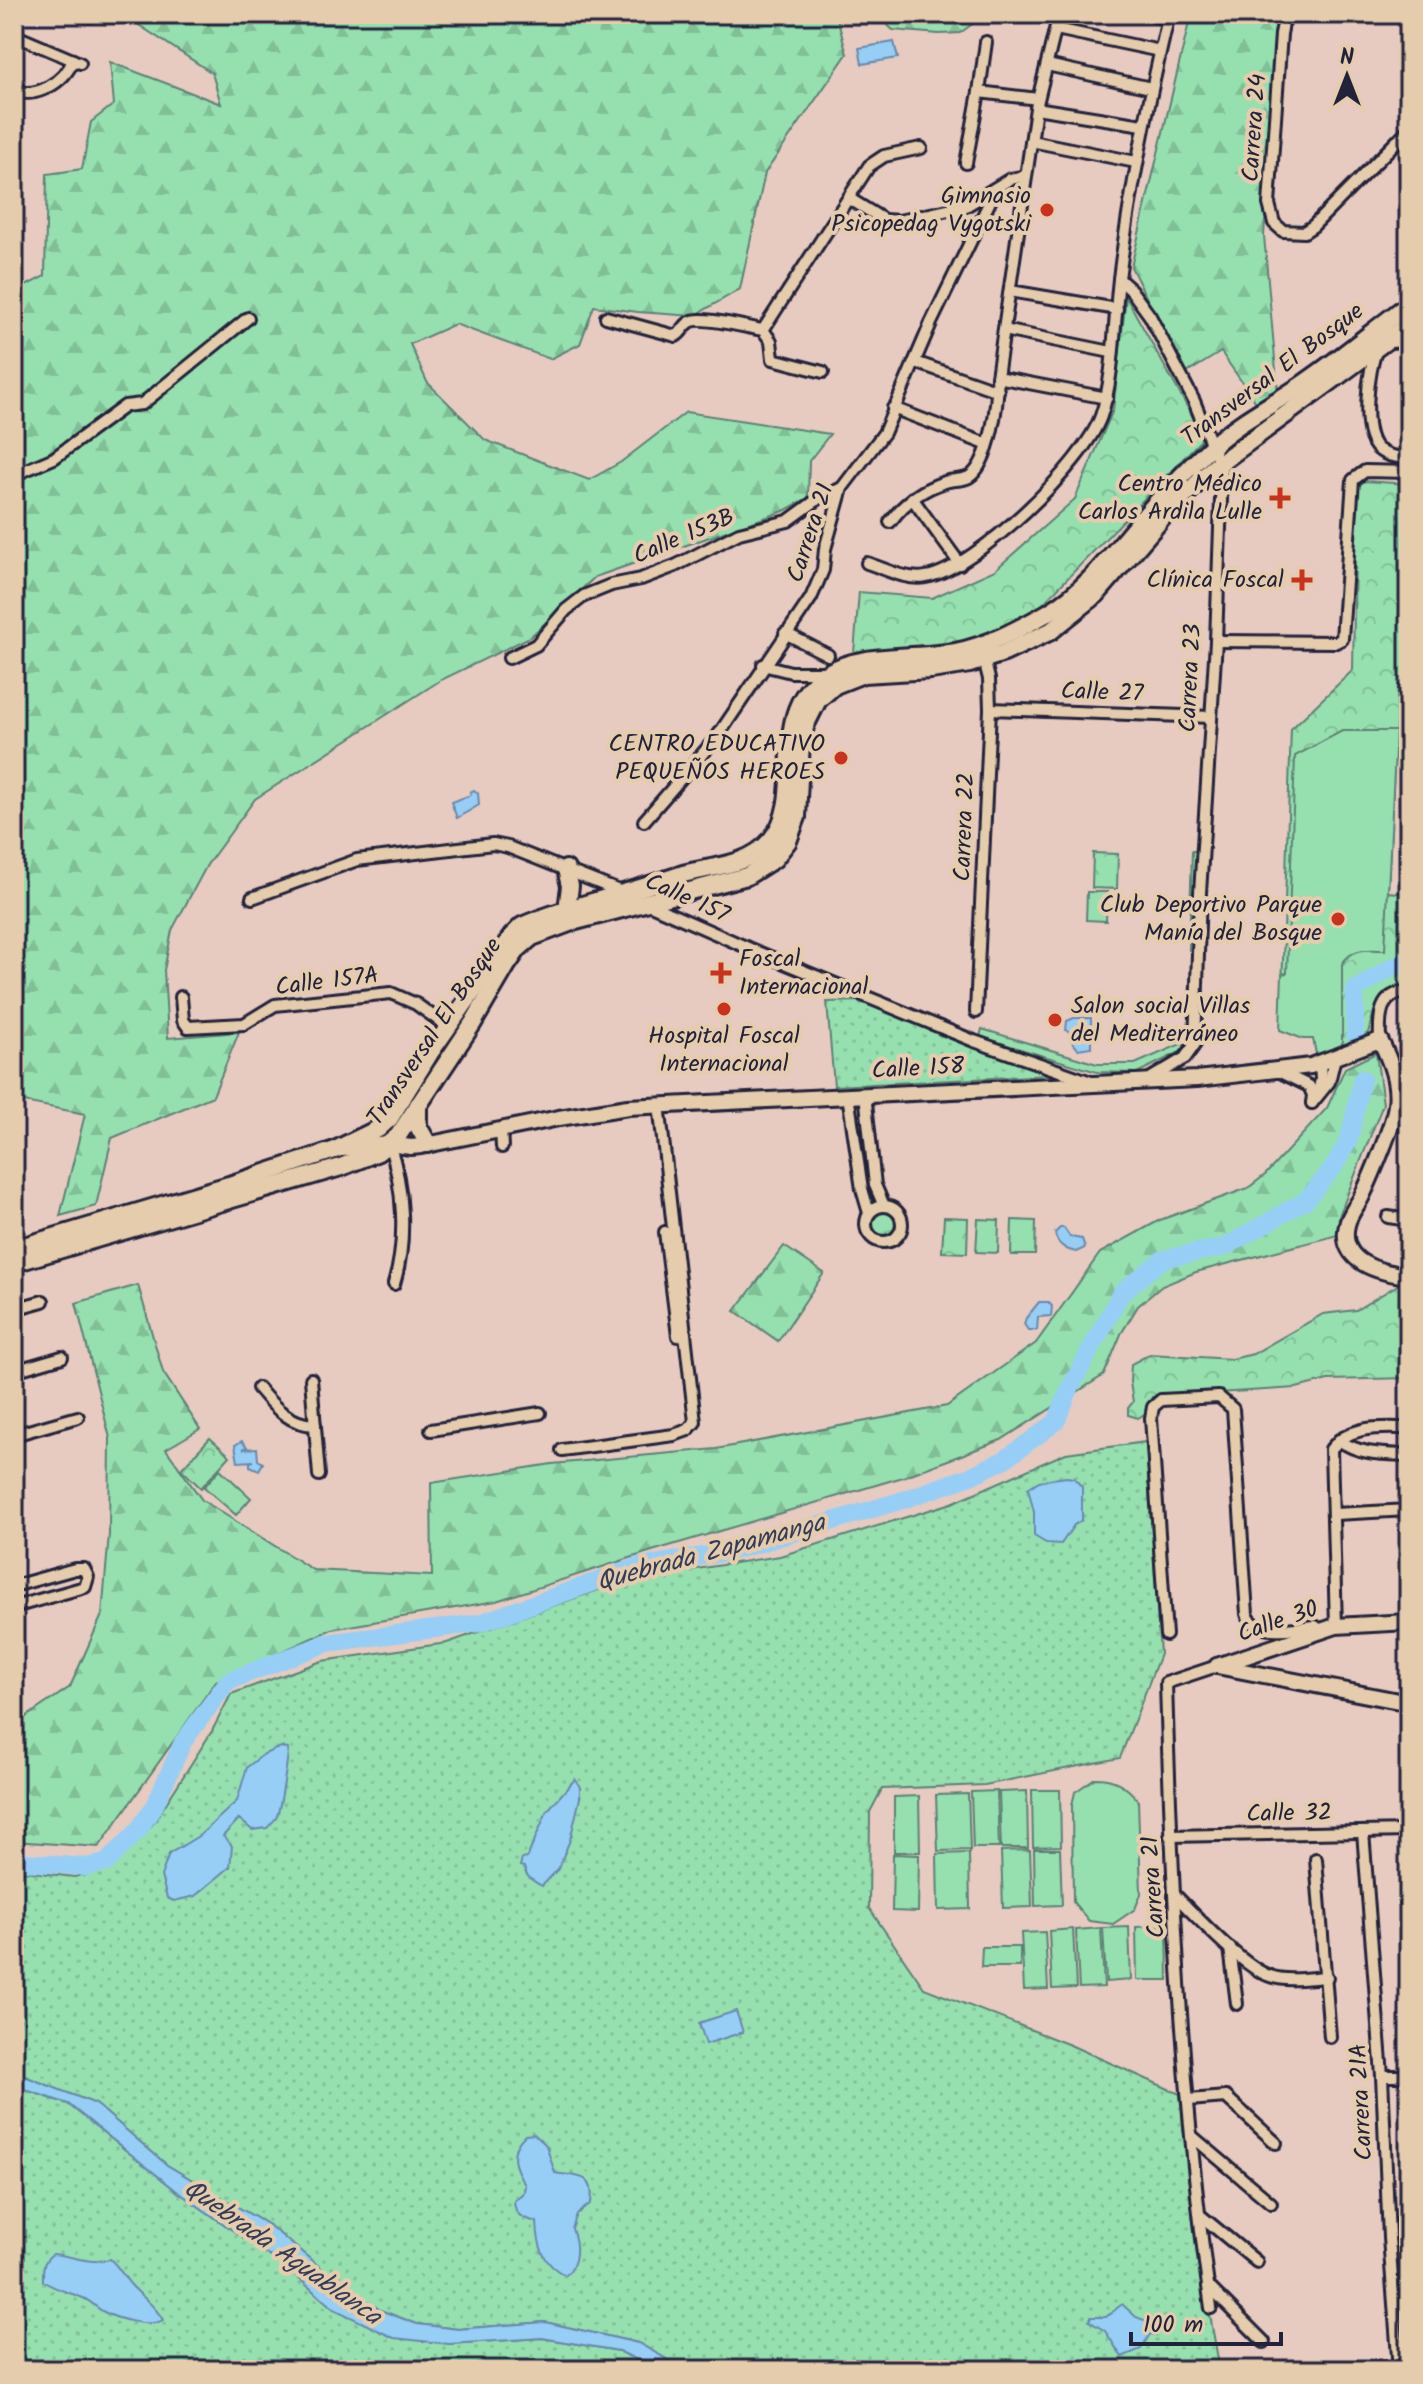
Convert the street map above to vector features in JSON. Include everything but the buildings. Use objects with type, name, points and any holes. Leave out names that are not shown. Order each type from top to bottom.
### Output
[{"type":"highway","points":[[1383,342],[1409,337]]},
{"type":"main road","name":"Transversal El Bosque","points":[[14,1249],[229,1185],[335,1150],[378,1129],[390,1118],[448,1027],[512,936],[533,921],[687,873],[733,864],[763,848],[771,840],[782,819],[789,746],[796,714],[804,694],[828,663],[982,653],[1047,613],[1083,587],[1165,493],[1212,446],[1307,382],[1409,304]]},
{"type":"main road","name":"Transversal El Bosque","points":[[14,1263],[341,1167],[364,1159],[389,1144],[405,1127],[518,949],[532,937],[558,926],[747,876],[762,869],[782,851],[797,817],[801,742],[806,724],[818,700],[835,685],[863,674],[931,670],[1032,641],[1079,611],[1096,595],[1163,517],[1221,463],[1409,324]]},
{"type":"main road","points":[[566,869],[570,886],[567,910]]},
{"type":"main road","points":[[418,1104],[418,1126],[428,1144]]},
{"type":"street","points":[[890,522],[912,498],[947,481],[967,478],[976,471],[986,444],[998,391],[997,377],[1037,104],[1059,14]]},
{"type":"street","points":[[867,563],[921,578],[937,575],[960,564],[1025,513],[1057,481],[1100,420],[1107,398],[1119,279],[1136,162],[1169,17],[1145,14]]},
{"type":"street","name":"Carrera 24","points":[[1285,14],[1269,204],[1274,223],[1283,231],[1292,233],[1304,232],[1313,226],[1409,129]]},
{"type":"street","points":[[1056,29],[1160,51]]},
{"type":"street","points":[[14,35],[77,62],[65,75],[38,92],[23,94],[14,90]]},
{"type":"street","points":[[966,163],[986,42]]},
{"type":"street","points":[[1047,65],[1151,88]]},
{"type":"street","points":[[979,92],[1143,125]]},
{"type":"street","points":[[1031,141],[1136,162]]},
{"type":"street","points":[[763,330],[875,160],[921,148]]},
{"type":"street","points":[[850,199],[884,220],[899,221],[966,206],[1019,175],[1026,176]]},
{"type":"street","name":"Carrera 21","points":[[644,821],[717,737],[811,598],[823,570],[825,549],[842,488],[884,433],[996,189]]},
{"type":"street","name":"Carrera 23","points":[[1119,279],[1150,316],[1194,401],[1221,463],[1216,641],[1199,909],[1195,1044],[1185,1058],[1147,1081]]},
{"type":"street","points":[[1010,291],[1117,309]]},
{"type":"street","points":[[606,317],[676,336],[683,332],[686,324],[696,319],[763,330],[771,341],[773,359],[823,372]]},
{"type":"street","points":[[14,475],[54,458],[125,406],[142,404],[248,318]]},
{"type":"street","points":[[1004,330],[1111,352]]},
{"type":"street","points":[[1383,342],[1369,371],[1367,430],[1380,451],[1409,458]]},
{"type":"street","points":[[915,362],[998,391]]},
{"type":"street","points":[[997,377],[1107,398]]},
{"type":"street","points":[[893,408],[986,444]]},
{"type":"street","points":[[1216,641],[1336,642],[1344,635],[1353,480],[1365,471],[1409,472]]},
{"type":"street","name":"Calle 153B","points":[[509,658],[534,646],[566,610],[584,596],[659,572],[739,533],[788,521],[818,499],[842,488]]},
{"type":"street","points":[[912,498],[960,564]]},
{"type":"street","points":[[785,633],[828,663]]},
{"type":"street","name":"Carrera 22","points":[[976,1012],[990,709],[989,679],[982,653]]},
{"type":"street","points":[[763,665],[791,672],[828,663]]},
{"type":"street","points":[[791,672],[804,694]]},
{"type":"street","name":"Calle 27","points":[[990,709],[1211,717]]},
{"type":"street","name":"Calle 157","points":[[252,898],[357,860],[493,844],[508,847],[974,1041],[1096,1084]]},
{"type":"street","points":[[1409,991],[1393,995],[1382,1006],[1379,1015],[1380,1040],[1390,1060],[1396,1087],[1396,1107],[1370,1178],[1346,1228],[1346,1240],[1360,1262],[1371,1269],[1409,1276]]},
{"type":"street","name":"Calle 157A","points":[[181,997],[183,1020],[188,1027],[244,1024],[275,1005],[391,993],[416,1004],[448,1027]]},
{"type":"street","name":"Calle 158","points":[[335,1150],[389,1144],[411,1147],[610,1109],[659,1104],[1096,1084],[1278,1071],[1320,1063],[1380,1040]]},
{"type":"street","points":[[1312,1103],[1326,1090],[1335,1057]]},
{"type":"street","points":[[1312,1103],[1320,1088],[1320,1063]]},
{"type":"street","points":[[1278,1071],[1309,1086],[1312,1103]]},
{"type":"street","points":[[865,1094],[875,1185],[884,1206],[899,1213],[903,1223],[900,1234],[891,1241],[880,1242],[870,1236],[864,1223],[869,1213],[884,1206]]},
{"type":"street","points":[[848,1095],[862,1189],[869,1213]]},
{"type":"street","points":[[659,1104],[680,1350]]},
{"type":"street","points":[[390,1118],[387,1131],[395,1161],[395,1196],[402,1240],[401,1262],[394,1284]]},
{"type":"street","points":[[501,1129],[502,1147]]},
{"type":"street","points":[[1388,1217],[1409,1220]]},
{"type":"street","points":[[562,1450],[663,1437],[688,1430],[696,1417],[683,1369],[665,1232]]},
{"type":"street","points":[[14,1309],[43,1301]]},
{"type":"street","points":[[14,1371],[62,1357]]},
{"type":"street","points":[[311,1379],[319,1475]]},
{"type":"street","points":[[258,1388],[287,1416],[302,1425],[315,1425]]},
{"type":"street","points":[[1166,1635],[1151,1418],[1153,1407],[1161,1400],[1219,1397],[1233,1409],[1250,1622],[1259,1629],[1315,1626],[1320,1630]]},
{"type":"street","points":[[431,1430],[540,1413]]},
{"type":"street","points":[[14,1435],[78,1417]]},
{"type":"street","points":[[1336,1626],[1331,1449],[1339,1440],[1367,1427],[1409,1428]]},
{"type":"street","points":[[1339,1440],[1348,1447],[1364,1452],[1409,1455]]},
{"type":"street","points":[[1335,1514],[1409,1510]]},
{"type":"street","points":[[14,1586],[75,1569],[84,1569],[88,1577],[85,1587],[14,1607]]},
{"type":"street","name":"Calle 30","points":[[1166,1683],[1320,1630],[1336,1626],[1409,1622]]},
{"type":"street","points":[[1217,1666],[1409,1703]]},
{"type":"street","name":"Carrera 21","points":[[1166,1683],[1170,1836],[1187,2088],[1211,2308]]},
{"type":"street","name":"Calle 32","points":[[1170,1836],[1409,1831]]},
{"type":"street","name":"Carrera 21A","points":[[1363,1832],[1382,2076],[1399,2370]]},
{"type":"street","points":[[1316,1859],[1330,2037]]},
{"type":"street","points":[[1174,1894],[1230,1948],[1268,1976],[1327,1977]]},
{"type":"street","points":[[1230,1948],[1237,2004]]},
{"type":"street","points":[[1382,2076],[1409,2076]]},
{"type":"street","points":[[1189,2100],[1226,2097],[1276,2143]]},
{"type":"street","points":[[1193,2137],[1271,2203]]},
{"type":"street","points":[[1201,2216],[1257,2262]]},
{"type":"street","points":[[1208,2286],[1264,2342]]},
{"type":"green space","points":[[122,14],[836,14],[847,54],[765,173],[740,289],[694,316],[594,306],[580,344],[550,359],[455,324],[410,344],[427,382],[485,440],[589,480],[621,462],[686,412],[830,434],[809,461],[808,498],[784,511],[595,577],[530,637],[441,680],[255,799],[207,865],[172,930],[164,970],[168,1038],[239,1032],[213,1096],[112,1138],[96,1206],[60,1216],[85,1114],[14,1100],[14,292],[45,276],[47,174],[82,169],[91,122],[114,104],[110,62],[221,104],[212,73]]},
{"type":"green space","points":[[875,14],[986,14],[960,33],[939,34],[893,30]]},
{"type":"green space","points":[[1191,14],[1282,14],[1264,236],[1278,393],[1260,408],[1221,352],[1185,374],[1131,267]]},
{"type":"green space","points":[[1126,297],[1204,437],[1031,616],[980,639],[854,653],[859,592],[932,598],[995,570],[1075,499],[1113,410]]},
{"type":"green space","points":[[1364,481],[1409,484],[1409,685],[1398,685],[1388,892],[1409,894],[1409,984],[1384,995],[1376,1007],[1368,1033],[1342,1048],[1281,1018],[1291,729],[1353,670],[1356,489]]},
{"type":"green space","name":"Club Deportivo Parque Manía del Bosque","points":[[1342,731],[1396,731],[1385,950],[1355,952],[1342,964],[1342,1048],[1316,1054],[1313,1039],[1303,1039],[1280,1030],[1282,974],[1287,973],[1295,756]]},
{"type":"green space","points":[[1192,851],[1196,851],[1193,950],[1189,950]]},
{"type":"green space","points":[[1093,853],[1118,854],[1117,889],[1092,888]]},
{"type":"green space","points":[[1087,892],[1107,892],[1106,921],[1086,920]]},
{"type":"green space","points":[[861,1001],[1050,1075],[834,1086],[827,1002]]},
{"type":"green space","points":[[982,1029],[1097,1064],[1135,1064],[1183,1043],[1186,1049],[1137,1073],[1097,1072],[980,1037]]},
{"type":"green space","points":[[1376,1053],[1383,1104],[1339,1216],[1338,1235],[1196,1272],[1162,1286],[1138,1306],[1121,1334],[1104,1375],[1001,1440],[903,1477],[496,1601],[332,1629],[216,1681],[99,1847],[14,1841],[14,1725],[70,1687],[102,1615],[109,1534],[110,1438],[76,1303],[138,1285],[163,1372],[200,1429],[166,1449],[202,1500],[313,1570],[432,1576],[431,1483],[552,1464],[716,1449],[947,1406],[1036,1343],[1100,1253],[1160,1220],[1248,1188],[1265,1175],[1327,1108],[1345,1068]]},
{"type":"green space","points":[[885,1208],[896,1213],[901,1224],[896,1235],[885,1240],[874,1235],[869,1224],[874,1213]]},
{"type":"green space","points":[[944,1217],[968,1218],[967,1253],[942,1252]]},
{"type":"green space","points":[[978,1219],[999,1220],[998,1253],[976,1252]]},
{"type":"green space","points":[[1012,1220],[1036,1221],[1035,1255],[1011,1255]]},
{"type":"green space","points":[[784,1246],[824,1273],[778,1341],[735,1311]]},
{"type":"green space","points":[[1401,1283],[1409,1284],[1409,1378],[1328,1380],[1296,1388],[1152,1397],[1146,1413],[1138,1418],[1128,1415],[1128,1408],[1133,1402],[1131,1364],[1150,1354],[1232,1359],[1253,1354],[1323,1314],[1356,1310]]},
{"type":"green space","points":[[210,1438],[230,1456],[201,1488],[181,1469]]},
{"type":"green space","points":[[1146,1442],[1160,1654],[1120,1758],[985,1785],[882,1789],[870,1812],[869,1908],[924,1988],[1070,2045],[1180,2094],[1193,2221],[1220,2370],[686,2370],[638,2343],[545,2322],[458,2329],[417,2324],[380,2310],[327,2273],[270,2226],[167,2165],[96,2104],[14,2072],[14,1870],[75,1877],[114,1864],[153,1824],[212,1731],[231,1694],[322,1661],[447,1643],[627,1580],[780,1556],[952,1503],[1066,1453]]},
{"type":"green space","points":[[220,1469],[251,1498],[236,1515],[204,1487]]},
{"type":"green space","points":[[1095,1778],[1119,1783],[1138,1800],[1141,1894],[1135,1909],[1113,1924],[1089,1921],[1073,1902],[1072,1805],[1075,1792]]},
{"type":"green space","points":[[1032,1790],[1060,1790],[1061,1846],[1033,1847]]},
{"type":"green space","points":[[997,1791],[999,1848],[973,1848],[971,1792]]},
{"type":"green space","points":[[1027,1791],[1028,1848],[1001,1848],[999,1792]]},
{"type":"green space","points":[[968,1794],[970,1850],[938,1851],[936,1795]]},
{"type":"green space","points":[[919,1796],[920,1852],[894,1852],[894,1797]]},
{"type":"green space","points":[[1034,1849],[1060,1849],[1062,1905],[1035,1906]]},
{"type":"green space","points":[[1030,1850],[1032,1907],[1003,1908],[1001,1851]]},
{"type":"green space","points":[[969,1853],[970,1909],[938,1910],[937,1854]]},
{"type":"green space","points":[[893,1854],[919,1855],[918,1912],[892,1911]]},
{"type":"green space","points":[[1167,1926],[1168,1980],[1137,1980],[1136,1927]]},
{"type":"green space","points":[[1129,1927],[1131,1980],[1106,1982],[1103,1928]]},
{"type":"green space","points":[[1101,1928],[1104,1987],[1079,1988],[1076,1930]]},
{"type":"green space","points":[[1073,1929],[1076,1988],[1052,1989],[1049,1931]]},
{"type":"green space","points":[[1045,1932],[1048,1989],[1024,1990],[1021,1933]]},
{"type":"green space","points":[[982,1947],[1020,1947],[1020,1967],[981,1967]]},
{"type":"green space","points":[[14,2086],[68,2104],[178,2192],[287,2268],[334,2309],[449,2344],[542,2338],[619,2351],[657,2370],[14,2370]]},
{"type":"water","points":[[894,42],[898,58],[862,64],[859,48]]},
{"type":"water","points":[[474,790],[478,793],[479,805],[457,818],[451,802],[471,795],[470,792]]},
{"type":"water","points":[[1091,1018],[1091,1047],[1078,1049],[1072,1042],[1073,1033],[1066,1030],[1067,1021]]},
{"type":"water","points":[[1064,1228],[1070,1237],[1082,1239],[1085,1248],[1076,1252],[1062,1246],[1055,1233]]},
{"type":"water","points":[[1039,1302],[1048,1302],[1052,1306],[1051,1316],[1038,1317],[1037,1330],[1028,1330],[1024,1324],[1026,1318]]},
{"type":"water","points":[[242,1441],[247,1447],[243,1449],[257,1448],[258,1460],[263,1463],[259,1470],[250,1466],[250,1462],[254,1461],[238,1462],[235,1445]]},
{"type":"water","points":[[1074,1478],[1082,1487],[1082,1520],[1074,1525],[1061,1544],[1046,1543],[1034,1536],[1034,1512],[1028,1488],[1039,1481]]},
{"type":"water","points":[[281,1747],[288,1749],[288,1755],[276,1818],[267,1828],[252,1830],[239,1819],[223,1836],[232,1846],[230,1867],[195,1896],[174,1901],[167,1898],[161,1876],[169,1854],[200,1835],[237,1801],[247,1767],[264,1754]]},
{"type":"water","points":[[575,1779],[580,1787],[580,1798],[570,1840],[558,1869],[542,1886],[530,1879],[524,1867],[520,1866],[522,1859],[527,1858],[547,1811]]},
{"type":"water","points":[[736,2011],[743,2032],[706,2044],[699,2023]]},
{"type":"water","name":"Quebrada Aguablanca","points":[[14,2072],[96,2104],[167,2165],[270,2226],[327,2273],[380,2310],[417,2324],[458,2329],[545,2322],[638,2343],[686,2370],[657,2370],[619,2351],[542,2338],[449,2344],[394,2338],[334,2309],[287,2268],[178,2192],[68,2104],[14,2086]]},
{"type":"water","points":[[534,2134],[546,2145],[555,2173],[582,2178],[587,2181],[592,2193],[591,2203],[577,2214],[572,2229],[576,2253],[566,2275],[552,2266],[543,2254],[537,2222],[521,2216],[515,2206],[514,2201],[524,2192],[525,2185],[515,2166],[514,2154],[525,2135]]},
{"type":"water","points":[[53,2254],[88,2261],[110,2259],[163,2320],[142,2323],[117,2317],[86,2299],[43,2281],[45,2262]]},
{"type":"water","points":[[1122,2304],[1136,2317],[1152,2323],[1156,2335],[1150,2334],[1141,2349],[1122,2357],[1105,2331],[1089,2321],[1091,2317],[1106,2317]]},
{"type":"waterway","name":"Quebrada Zapamanga","points":[[1355,1035],[1355,990],[1394,966],[1409,961]]},
{"type":"waterway","name":"Quebrada Zapamanga","points":[[14,1861],[85,1867],[106,1863],[137,1832],[155,1805],[183,1742],[228,1681],[327,1643],[480,1623],[637,1567],[733,1551],[903,1500],[968,1477],[1004,1460],[1056,1422],[1071,1386],[1121,1293],[1163,1259],[1225,1247],[1306,1200],[1333,1168],[1349,1140],[1362,1079]]},
{"type":"place","name":"Gimnasio Psicopedag Vygotski","points":[[1047,210]]},
{"type":"place","name":"Centro Médico Carlos Ardila Lulle","points":[[1280,498]]},
{"type":"place","name":"Clínica Foscal","points":[[1302,580]]},
{"type":"place","name":"CENTRO EDUCATIVO PEQUEÑOS HEROES","points":[[841,758]]},
{"type":"place","name":"Club Deportivo Parque Manía del Bosque","points":[[1338,919]]},
{"type":"place","name":"Foscal Internacional","points":[[721,973]]},
{"type":"place","name":"Hospital Foscal Internacional","points":[[724,1009]]},
{"type":"place","name":"Salon social Villas del Mediterráneo","points":[[1055,1020]]}]
